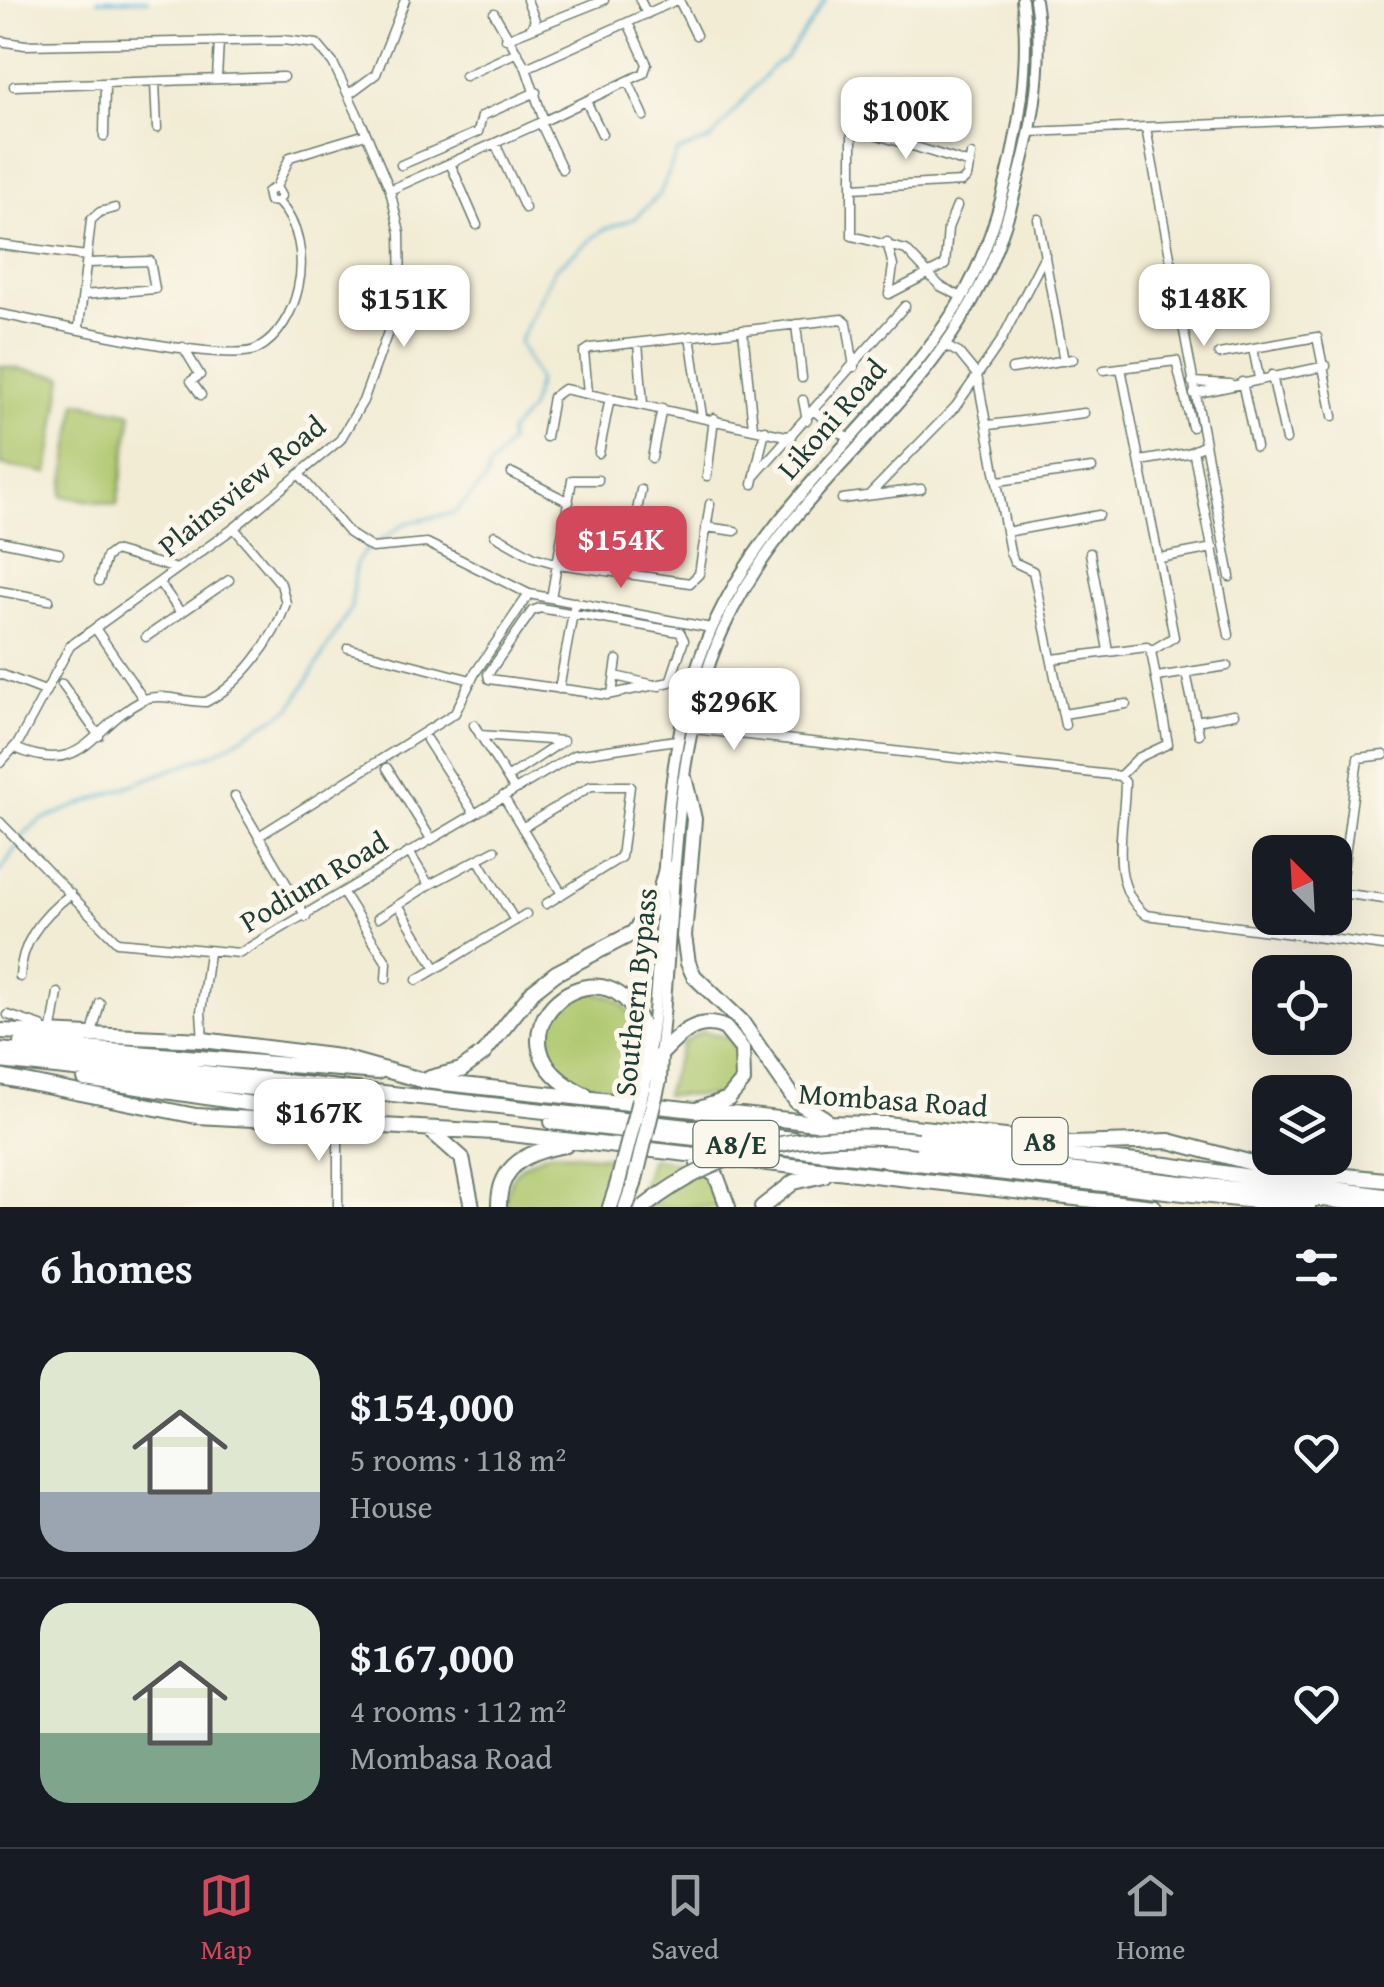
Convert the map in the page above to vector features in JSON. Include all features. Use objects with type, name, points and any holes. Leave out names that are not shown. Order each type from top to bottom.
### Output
[{"type":"highway","points":[[685,781],[694,820],[684,936],[694,976],[741,1021],[796,1102],[818,1117],[845,1123]]},
{"type":"highway","points":[[425,1081],[472,1064],[533,991],[556,973],[633,933],[656,902],[666,869]]},
{"type":"highway","points":[[595,1100],[558,1080],[541,1055],[540,1030],[554,1002],[578,988],[606,987],[634,1011],[655,1051],[703,1024],[725,1028],[737,1040],[745,1073],[738,1089],[728,1099],[693,1110]]},
{"type":"highway","name":"A8","points":[[0,1031],[203,1040],[339,1057],[425,1081],[693,1110]]},
{"type":"highway","points":[[0,1046],[400,1073]]},
{"type":"highway","name":"A8/E","points":[[0,1046],[345,1094],[1308,1207]]},
{"type":"highway","name":"Southern Bypass","points":[[615,1201],[634,1184],[655,1051]]},
{"type":"highway","points":[[0,1061],[194,1097],[309,1112],[332,1121]]},
{"type":"highway","name":"A8/E","points":[[0,1061],[345,1094],[1384,1206]]},
{"type":"highway","name":"A8","points":[[0,1077],[196,1116],[426,1127],[1107,1198],[1154,1207]]},
{"type":"highway","name":"Southern Bypass","points":[[615,1201],[652,1078]]},
{"type":"highway","name":"Mombasa Road","points":[[693,1110],[1070,1144],[1169,1141],[1271,1168],[1384,1180]]},
{"type":"highway","points":[[426,1127],[462,1158],[472,1207]]},
{"type":"highway","points":[[644,1207],[714,1164],[768,1145],[830,1136],[918,1140],[1104,1159],[1384,1196]]},
{"type":"highway","points":[[500,1207],[506,1174],[522,1158],[541,1149],[581,1142]]},
{"type":"highway","points":[[1070,1144],[1104,1159]]},
{"type":"highway","points":[[670,1152],[716,1175],[728,1207]]},
{"type":"highway","points":[[762,1207],[794,1182],[840,1173]]},
{"type":"main road","name":"Likoni Road","points":[[666,869],[676,740],[688,692],[764,537],[926,349],[962,297],[990,239],[1017,131],[1025,64],[1022,0]]},
{"type":"main road","name":"Likoni Road","points":[[685,781],[717,629],[783,529],[944,344],[991,264],[1030,132],[1039,64],[1035,0]]},
{"type":"main road","name":"Southern Bypass","points":[[655,1051],[685,781]]},
{"type":"main road","name":"Southern Bypass","points":[[655,1051],[666,869]]},
{"type":"street","points":[[349,94],[376,74],[405,0]]},
{"type":"street","points":[[527,0],[535,20],[532,26]]},
{"type":"street","points":[[506,39],[604,0]]},
{"type":"street","points":[[640,0],[647,14]]},
{"type":"street","points":[[526,68],[678,0],[696,34]]},
{"type":"street","points":[[494,12],[526,68],[542,123],[562,169]]},
{"type":"street","points":[[390,190],[629,84],[644,73],[647,64],[628,23]]},
{"type":"street","name":"Plainsview Road","points":[[0,41],[25,45],[313,42],[326,51],[349,94],[390,190],[404,261],[396,317],[346,434],[234,528],[68,649],[15,748],[0,762]]},
{"type":"street","points":[[218,41],[218,78]]},
{"type":"street","points":[[464,76],[517,52]]},
{"type":"street","points":[[14,86],[283,77]]},
{"type":"street","points":[[155,82],[157,128]]},
{"type":"street","points":[[104,84],[104,136]]},
{"type":"street","points":[[629,84],[644,116]]},
{"type":"street","points":[[401,166],[481,130],[482,116],[536,92]]},
{"type":"street","points":[[587,102],[602,134]]},
{"type":"street","points":[[852,111],[852,236],[859,242],[887,242],[912,253],[940,286],[962,297]]},
{"type":"street","points":[[1030,132],[1384,117]]},
{"type":"street","points":[[852,127],[970,160],[962,182],[852,188]]},
{"type":"street","points":[[1146,128],[1230,577]]},
{"type":"street","points":[[0,314],[183,347],[244,354],[256,350],[281,328],[301,278],[296,232],[278,202],[266,196],[276,187],[290,157],[366,134]]},
{"type":"street","points":[[467,137],[474,152]]},
{"type":"street","points":[[495,144],[525,208]]},
{"type":"street","points":[[450,163],[477,224]]},
{"type":"street","points":[[887,242],[893,254],[889,294],[947,262],[948,228],[957,206]]},
{"type":"street","points":[[79,328],[91,220],[100,212],[115,208]]},
{"type":"street","points":[[1012,369],[1069,360],[1038,219]]},
{"type":"street","points":[[0,245],[88,259],[150,260],[155,289],[84,295]]},
{"type":"street","points":[[869,495],[950,414],[1001,341],[1045,254]]},
{"type":"street","points":[[756,474],[906,306]]},
{"type":"street","points":[[588,392],[585,350],[796,324],[846,320],[854,367]]},
{"type":"street","points":[[796,324],[802,378]]},
{"type":"street","points":[[743,330],[753,427]]},
{"type":"street","points":[[869,332],[872,346]]},
{"type":"street","points":[[690,336],[702,416]]},
{"type":"street","points":[[1219,354],[1317,337],[1326,366],[1333,416]]},
{"type":"street","points":[[638,342],[643,404]]},
{"type":"street","points":[[944,344],[959,353],[977,375],[990,425],[1006,532],[1014,562],[1033,572],[1065,725]]},
{"type":"street","points":[[183,347],[200,374],[191,381],[200,395]]},
{"type":"street","points":[[1253,348],[1259,378]]},
{"type":"street","points":[[1104,370],[1178,363],[1192,426]]},
{"type":"street","points":[[1194,394],[1326,366]]},
{"type":"street","points":[[1121,368],[1174,637],[1151,652]]},
{"type":"street","points":[[1272,375],[1286,440]]},
{"type":"street","points":[[1192,382],[1230,384]]},
{"type":"street","points":[[1242,382],[1256,447]]},
{"type":"street","points":[[546,437],[555,394],[564,389],[792,437]]},
{"type":"street","points":[[599,453],[610,398]]},
{"type":"street","points":[[803,400],[807,420]]},
{"type":"street","points":[[652,458],[662,408]]},
{"type":"street","points":[[814,411],[849,438]]},
{"type":"street","points":[[990,425],[1084,413]]},
{"type":"street","points":[[706,476],[714,418]]},
{"type":"street","points":[[754,484],[765,430]]},
{"type":"street","points":[[1140,462],[1205,449]]},
{"type":"street","points":[[1191,454],[1229,634]]},
{"type":"street","points":[[1000,481],[1092,468]]},
{"type":"street","points":[[512,473],[569,502]]},
{"type":"street","points":[[299,474],[350,533],[372,548],[436,545],[529,594],[717,629]]},
{"type":"street","points":[[551,598],[574,478],[598,480]]},
{"type":"street","points":[[842,498],[921,488]]},
{"type":"street","points":[[626,572],[641,490]]},
{"type":"street","points":[[495,535],[534,557],[558,564],[695,580],[710,504]]},
{"type":"street","points":[[1006,532],[1099,515]]},
{"type":"street","points":[[706,527],[735,531]]},
{"type":"street","points":[[15,748],[40,758],[61,758],[99,736],[144,700],[199,702],[213,698],[253,661],[280,618],[286,603],[284,589],[234,528]]},
{"type":"street","points":[[0,541],[59,553]]},
{"type":"street","points":[[1160,558],[1213,548]]},
{"type":"street","points":[[99,581],[106,557],[114,551],[177,569]]},
{"type":"street","points":[[1090,552],[1108,650]]},
{"type":"street","points":[[146,637],[229,580]]},
{"type":"street","points":[[159,582],[181,613]]},
{"type":"street","points":[[0,591],[49,600]]},
{"type":"street","points":[[258,836],[452,716],[471,680],[529,594]]},
{"type":"street","points":[[559,689],[575,602]]},
{"type":"street","points":[[540,608],[680,632],[684,640],[670,682],[663,686],[612,694],[491,680],[488,674],[532,611],[540,608]]},
{"type":"street","points":[[94,628],[144,700]]},
{"type":"street","points":[[1054,658],[1147,647],[1151,652],[1168,744],[1138,758],[1120,776]]},
{"type":"street","points":[[348,648],[471,680]]},
{"type":"street","points":[[612,694],[617,660]]},
{"type":"street","points":[[1157,677],[1226,666]]},
{"type":"street","points":[[1186,673],[1199,734]]},
{"type":"street","points":[[0,674],[45,691]]},
{"type":"street","points":[[615,676],[663,686]]},
{"type":"street","points":[[62,684],[99,736]]},
{"type":"street","points":[[1063,714],[1126,704]]},
{"type":"street","points":[[1196,721],[1234,714]]},
{"type":"street","points":[[474,725],[514,789]]},
{"type":"street","points":[[693,729],[1120,776],[1125,782],[1122,878],[1130,900],[1146,915],[1384,946]]},
{"type":"street","points":[[480,735],[563,741],[507,778]]},
{"type":"street","points":[[427,740],[474,813]]},
{"type":"street","name":"Podium Road","points":[[0,822],[120,944],[240,953],[582,752],[676,740]]},
{"type":"street","points":[[1384,755],[1358,758],[1340,893],[1384,899]]},
{"type":"street","points":[[386,768],[431,839]]},
{"type":"street","points":[[522,828],[584,789],[629,784],[621,857],[546,904]]},
{"type":"street","points":[[234,796],[306,917]]},
{"type":"street","points":[[502,796],[562,894]]},
{"type":"street","points":[[378,918],[495,850]]},
{"type":"street","points":[[409,852],[429,885]]},
{"type":"street","points":[[478,859],[515,920]]},
{"type":"street","points":[[344,892],[387,964],[386,979]]},
{"type":"street","points":[[20,976],[22,956],[45,914],[70,894]]},
{"type":"street","points":[[399,906],[436,969]]},
{"type":"street","points":[[417,980],[526,914]]},
{"type":"street","points":[[203,1040],[201,1012],[208,953]]},
{"type":"street","points":[[8,1015],[52,1032],[58,993]]},
{"type":"street","points":[[92,1038],[100,1003]]},
{"type":"street","points":[[332,1121],[338,1207]]},
{"type":"green space","points":[[0,366],[63,376],[48,473],[0,465]]},
{"type":"green space","points":[[77,402],[132,413],[117,505],[62,496]]},
{"type":"green space","points":[[590,992],[622,1003],[631,1014],[638,1042],[634,1090],[575,1080],[546,1056],[553,1013],[573,996]]},
{"type":"green space","points":[[702,1031],[727,1037],[739,1055],[737,1080],[721,1096],[665,1095],[682,1043]]},
{"type":"green space","points":[[551,1152],[618,1158],[603,1207],[505,1207],[508,1186],[517,1171]]},
{"type":"green space","points":[[651,1158],[698,1169],[711,1182],[724,1207],[636,1207]]},
{"type":"waterway","points":[[97,0],[148,0]]},
{"type":"waterway","points":[[0,872],[27,831],[43,819],[215,753],[291,708],[351,608],[356,563],[366,550],[406,523],[454,513],[486,480],[489,468],[509,443],[509,432],[529,411],[538,381],[519,342],[555,268],[603,230],[635,218],[660,194],[677,152],[710,140],[774,65],[785,59],[826,0]]}]
